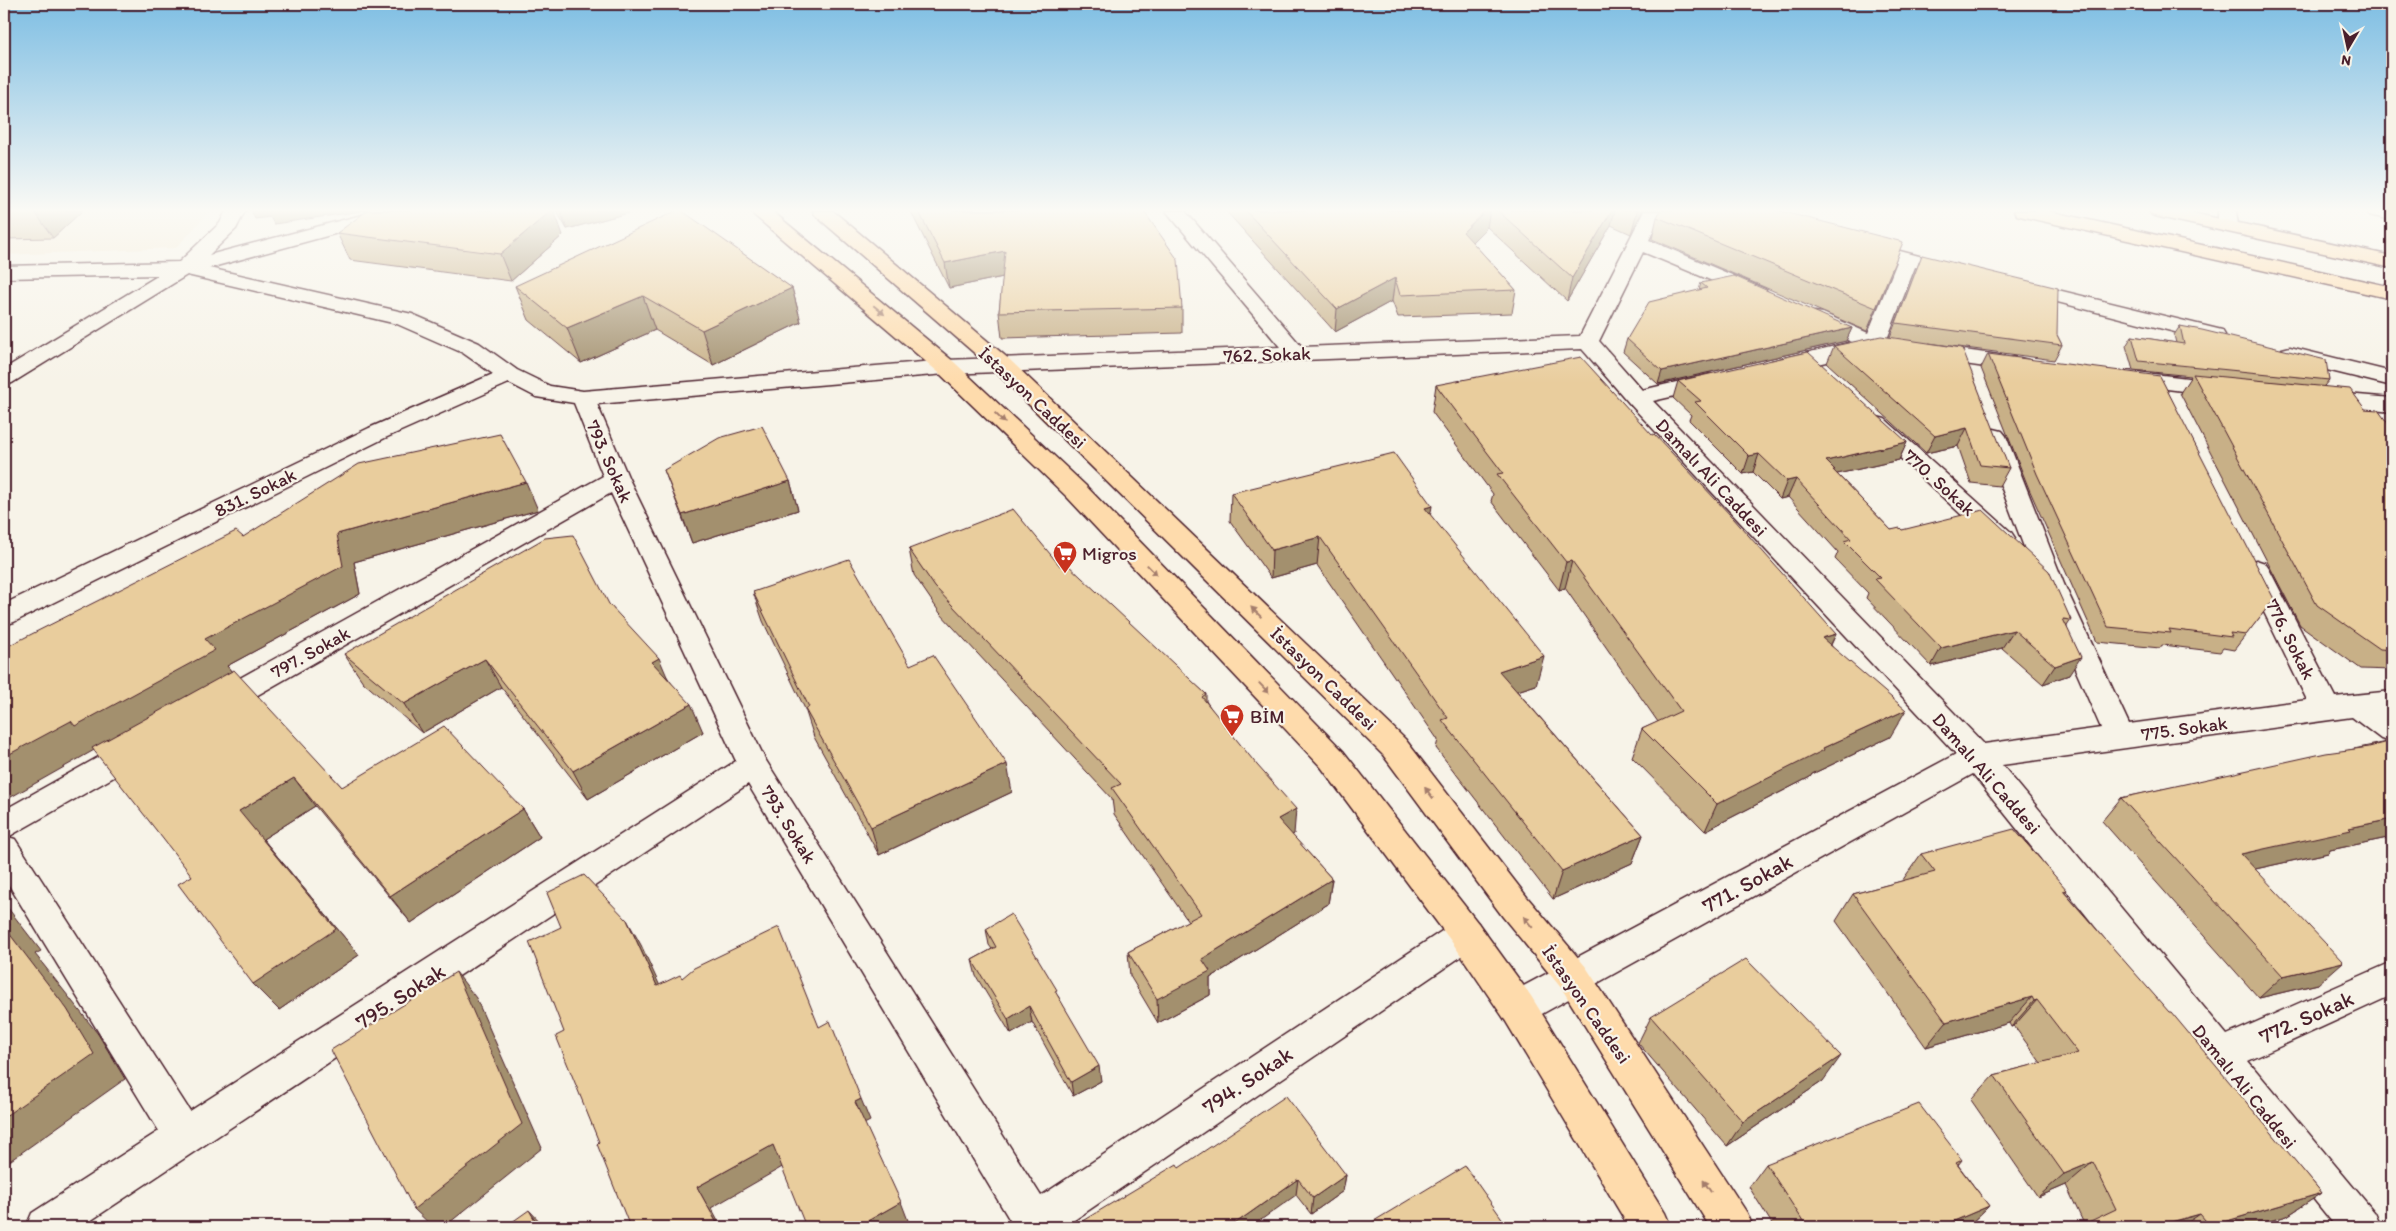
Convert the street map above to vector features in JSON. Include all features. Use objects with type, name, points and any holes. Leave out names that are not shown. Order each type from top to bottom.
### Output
[{"type":"main road","name":"İstasyon Caddesi","points":[[830,268],[946,367],[1076,490],[1332,759],[1466,934],[1518,1008],[1652,1227]]},
{"type":"main road","name":"İstasyon Caddesi","points":[[890,268],[1002,364],[1394,747],[1515,907],[1574,978],[1733,1227]]},
{"type":"main road","points":[[2283,268],[2392,293]]},
{"type":"street","points":[[4,272],[164,268]]},
{"type":"street","points":[[4,378],[183,268]]},
{"type":"street","name":"762. Sokak","points":[[186,268],[404,319],[472,348],[509,375],[544,392],[583,398],[946,367],[1588,342]]},
{"type":"street","points":[[1224,268],[1296,353]]},
{"type":"street","points":[[1588,342],[1626,268]]},
{"type":"street","points":[[1699,268],[1874,344],[2043,368]]},
{"type":"street","points":[[1874,344],[1904,268]]},
{"type":"street","points":[[1946,268],[1976,276]]},
{"type":"street","points":[[2005,283],[2237,341]]},
{"type":"street","name":"Damalı Ali Caddesi","points":[[1588,342],[1637,398],[1977,757],[2361,1227]]},
{"type":"street","points":[[1760,371],[1874,344]]},
{"type":"street","points":[[2266,348],[2392,379]]},
{"type":"street","points":[[1964,358],[1975,386]]},
{"type":"street","points":[[1807,360],[1829,380]]},
{"type":"street","name":"831. Sokak","points":[[4,615],[377,433],[509,375]]},
{"type":"street","points":[[1637,398],[1732,377]]},
{"type":"street","points":[[2112,377],[2240,390]]},
{"type":"street","points":[[2161,383],[2175,409]]},
{"type":"street","points":[[2308,397],[2392,405]]},
{"type":"street","name":"793. Sokak","points":[[583,398],[617,479],[753,766],[1034,1226]]},
{"type":"street","points":[[2357,402],[2375,426]]},
{"type":"street","name":"770. Sokak","points":[[1858,406],[2051,584]]},
{"type":"street","name":"770. Sokak","points":[[1985,412],[2051,584],[2120,737]]},
{"type":"street","name":"797. Sokak","points":[[194,718],[617,479]]},
{"type":"street","name":"776. Sokak","points":[[2246,550],[2326,709]]},
{"type":"street","name":"775. Sokak","points":[[1977,757],[2356,705],[2392,702]]},
{"type":"street","points":[[2356,705],[2392,730]]},
{"type":"street","points":[[4,825],[159,737]]},
{"type":"street","name":"771. Sokak","points":[[1518,1008],[1977,757]]},
{"type":"street","name":"795. Sokak","points":[[46,1227],[753,766]]},
{"type":"street","points":[[4,848],[184,1137]]},
{"type":"street","name":"794. Sokak","points":[[1034,1226],[1466,934]]},
{"type":"street","name":"772. Sokak","points":[[2221,1056],[2392,978]]},
{"type":"building","points":[[553,268],[764,268],[792,288],[702,330],[643,296],[567,328],[515,286]]},
{"type":"building","points":[[1003,268],[1179,268],[1182,308],[999,312]]},
{"type":"building","points":[[1299,268],[1496,268],[1516,290],[1400,295],[1395,278],[1337,309]]},
{"type":"building","points":[[1561,268],[1578,268],[1572,278]]},
{"type":"building","points":[[1781,268],[1892,268],[1876,308]]},
{"type":"building","points":[[1917,268],[1977,268],[2058,288],[2057,335],[2062,345],[1896,323]]},
{"type":"building","points":[[1734,276],[1852,328],[1662,371],[1627,339],[1649,302],[1707,288],[1701,283]]},
{"type":"building","points":[[2180,326],[2326,360],[2329,380],[2139,361],[2132,336],[2184,344]]},
{"type":"building","points":[[1881,336],[1962,348],[2009,468],[1980,465],[1967,428],[1935,436],[1834,346]]},
{"type":"building","points":[[1808,352],[1907,442],[1826,461],[1835,470],[1833,470],[1891,530],[1900,528],[1902,530],[1983,510],[2049,571],[2071,620],[2063,619],[2081,657],[2055,666],[2014,630],[1941,648],[1875,579],[1881,578],[1844,541],[1851,539],[1796,479],[1787,481],[1759,454],[1749,456],[1695,402],[1701,401],[1678,381]]},
{"type":"building","points":[[1988,354],[2160,376],[2274,599],[2246,635],[2230,633],[2232,637],[2169,629],[2171,633],[2108,627],[2037,474]]},
{"type":"building","points":[[1581,357],[1652,435],[1654,434],[1733,518],[1836,634],[1822,638],[1906,710],[1823,748],[1824,750],[1717,804],[1642,729],[1681,711],[1572,561],[1566,562],[1497,474],[1503,473],[1436,385]]},
{"type":"building","points":[[2193,374],[2350,389],[2365,409],[2378,410],[2392,429],[2392,650],[2380,649],[2317,605]]},
{"type":"building","points":[[762,426],[790,481],[682,515],[664,470],[719,438]]},
{"type":"building","points":[[500,434],[526,482],[337,534],[343,566],[205,639],[215,650],[75,726],[71,721],[4,757],[4,648],[236,531],[243,537],[359,464]]},
{"type":"building","points":[[1394,453],[1432,506],[1425,508],[1544,656],[1499,671],[1643,835],[1562,871],[1442,720],[1448,718],[1320,537],[1272,550],[1231,493]]},
{"type":"building","points":[[1013,509],[1060,566],[1066,563],[1206,694],[1202,697],[1257,765],[1296,809],[1278,819],[1332,879],[1202,959],[1210,971],[1157,999],[1128,952],[1201,914],[1112,788],[1121,784],[935,587],[909,549]]},
{"type":"building","points":[[573,535],[609,604],[659,658],[652,662],[691,704],[573,771],[485,659],[404,704],[344,654],[545,538]]},
{"type":"building","points":[[849,559],[910,665],[933,655],[1007,764],[871,827],[805,709],[809,707],[753,592]]},
{"type":"building","points":[[234,670],[342,787],[444,726],[523,809],[390,896],[294,778],[239,811],[336,929],[253,984],[178,884],[192,876],[92,748]]},
{"type":"building","points":[[2392,741],[2392,819],[2241,854],[2343,962],[2283,976],[2121,798],[2326,753],[2369,747]]},
{"type":"building","points":[[2014,829],[2067,890],[2063,891],[2171,1012],[2322,1193],[2210,1226],[2200,1214],[2153,1227],[2078,1227],[2116,1209],[2093,1162],[2064,1174],[1994,1075],[2078,1053],[2037,1000],[2034,1001],[2032,997],[1946,1022],[1853,894],[1935,872],[1921,854]]},
{"type":"building","points":[[584,875],[627,920],[657,986],[680,975],[682,978],[694,968],[779,927],[819,1027],[830,1021],[861,1099],[855,1102],[901,1202],[857,1227],[806,1227],[773,1145],[697,1187],[719,1227],[630,1227],[597,1144],[599,1142],[556,1036],[564,1032],[529,942],[561,927],[547,893]]},
{"type":"building","points":[[1011,914],[1057,990],[1055,991],[1099,1066],[1071,1082],[1029,1006],[1008,1019],[972,960],[996,947],[986,929]]},
{"type":"building","points":[[4,917],[10,925],[5,928],[67,1009],[94,1054],[4,1117]]},
{"type":"building","points":[[1746,959],[1841,1056],[1743,1122],[1651,1017]]},
{"type":"building","points":[[456,972],[522,1124],[414,1209],[331,1050]]},
{"type":"building","points":[[1286,1096],[1346,1175],[1313,1198],[1298,1179],[1230,1227],[1074,1227],[1177,1164],[1179,1168]]},
{"type":"building","points":[[1919,1104],[1962,1160],[1956,1163],[1989,1206],[1940,1227],[1807,1227],[1766,1164]]},
{"type":"building","points":[[1465,1166],[1508,1227],[1364,1227]]},
{"type":"building","points":[[529,1210],[539,1227],[505,1227]]},
{"type":"place","name":"Migros","points":[[1065,574]]},
{"type":"place","name":"BİM","points":[[1232,737]]}]
